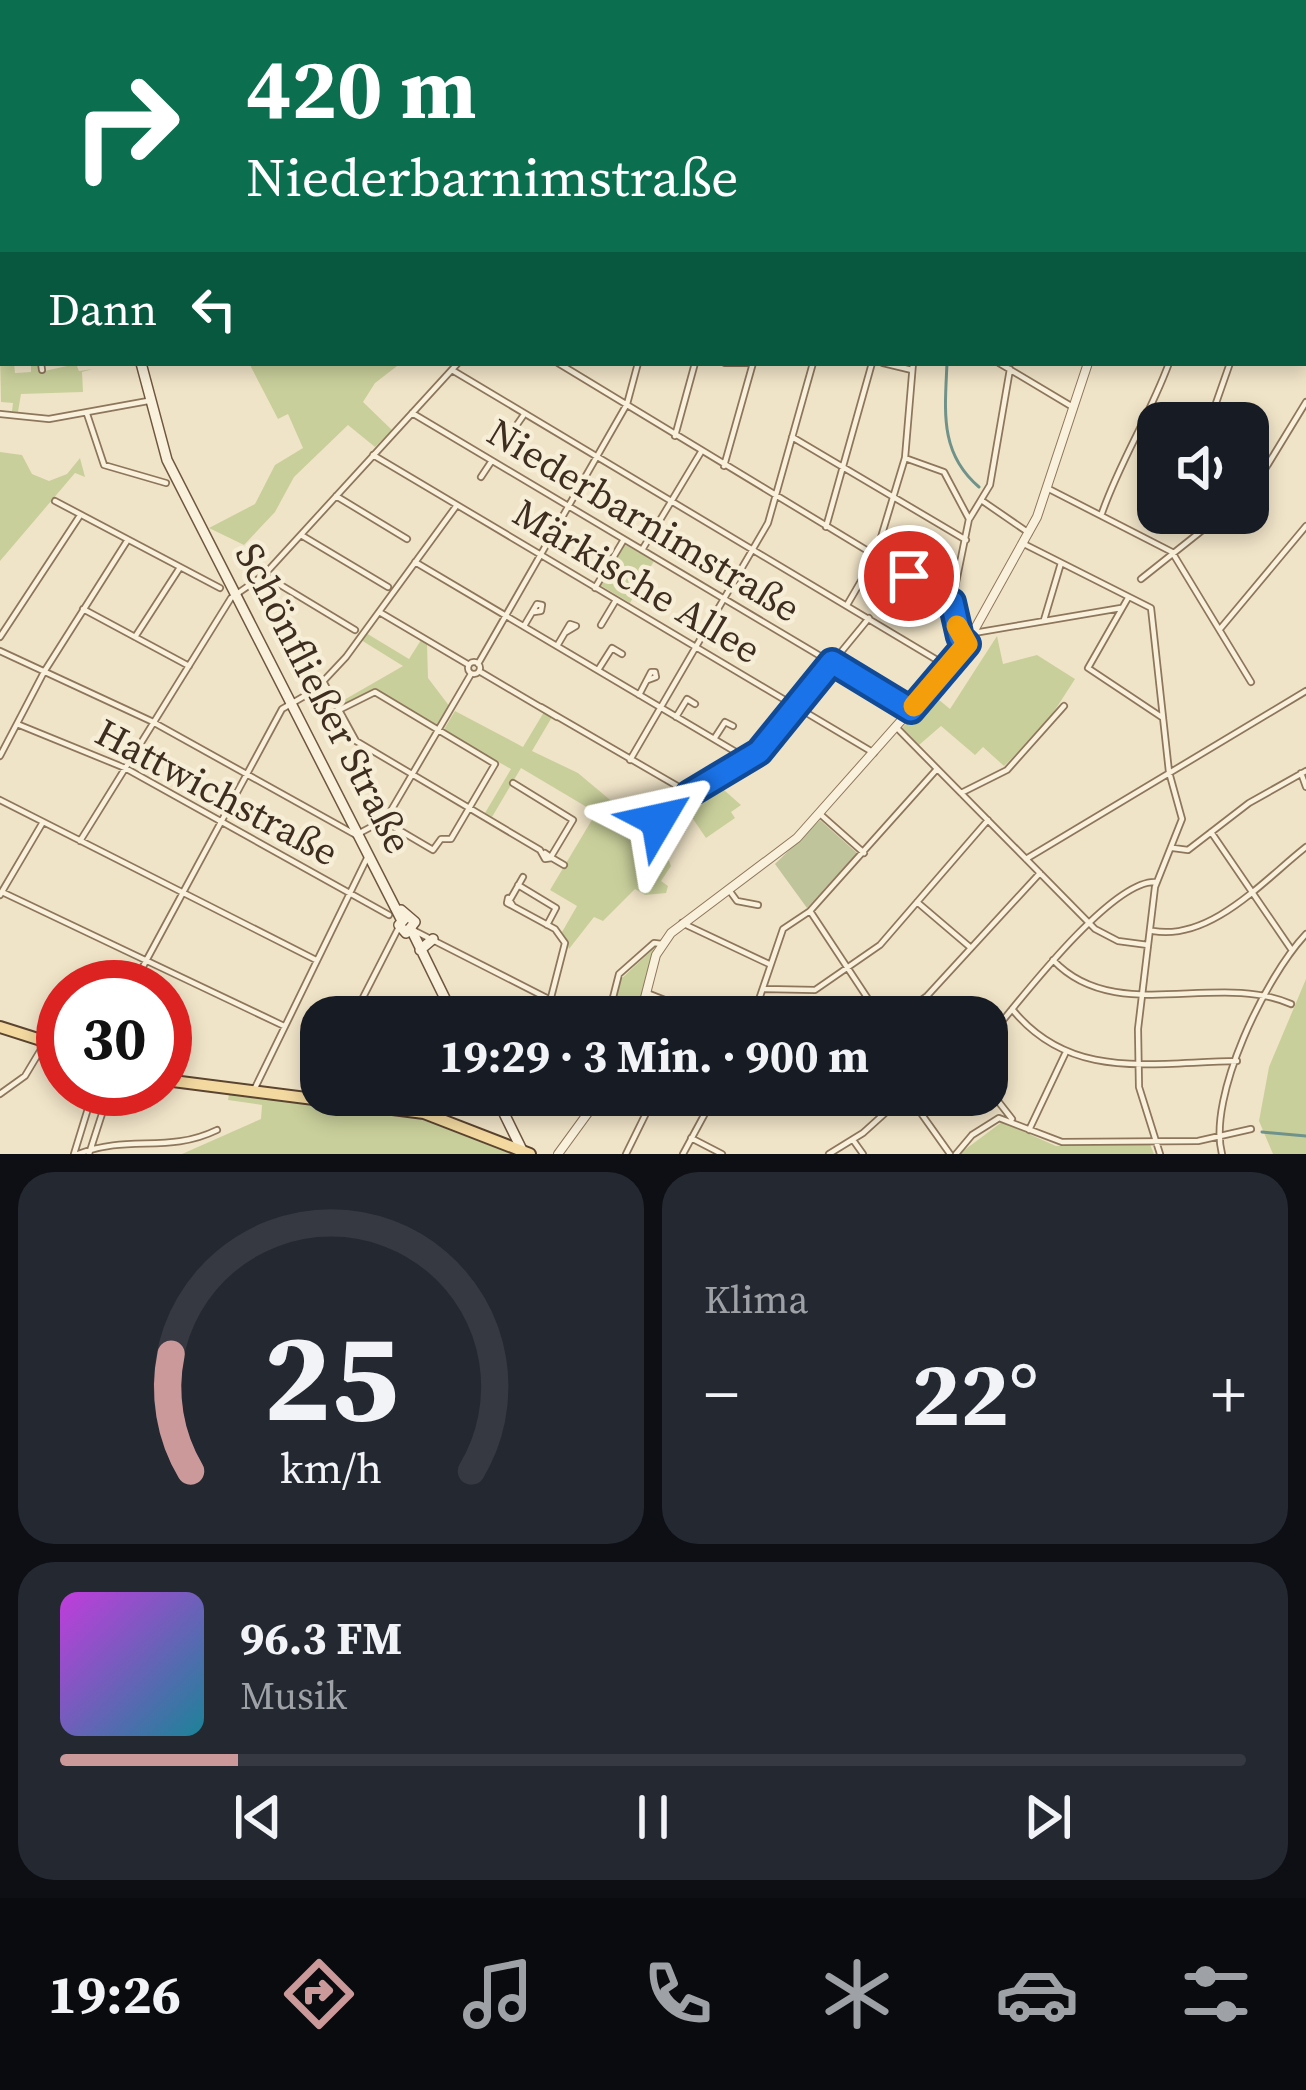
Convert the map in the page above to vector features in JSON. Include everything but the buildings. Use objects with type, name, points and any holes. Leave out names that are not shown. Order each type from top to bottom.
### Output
[{"type":"main road","name":"Schönfließer Straße","points":[[142,366],[167,460],[443,996]]},
{"type":"main road","points":[[407,927],[430,937]]},
{"type":"main road","points":[[0,1027],[36,1038]]},
{"type":"main road","points":[[192,1084],[300,1098]]},
{"type":"main road","points":[[432,1116],[524,1153]]},
{"type":"main road","points":[[506,1116],[524,1153]]},
{"type":"main road","points":[[501,1141],[511,1137],[512,1127]]},
{"type":"street","points":[[80,842],[236,592],[264,575],[455,366]]},
{"type":"street","points":[[563,366],[952,602]]},
{"type":"street","points":[[0,651],[154,722],[349,833],[359,832],[382,820],[476,670],[626,404],[637,366]]},
{"type":"street","points":[[675,436],[694,366]]},
{"type":"street","points":[[724,466],[752,366]]},
{"type":"street","points":[[630,760],[753,550],[776,497],[812,366]]},
{"type":"street","points":[[826,527],[871,366]]},
{"type":"street","points":[[1004,366],[1074,407]]},
{"type":"street","points":[[646,996],[662,944],[682,923],[772,860],[820,814],[967,644],[1029,533],[1087,366]]},
{"type":"street","points":[[1102,513],[1114,475],[1152,407],[1168,366]]},
{"type":"street","points":[[1216,402],[1229,366]]},
{"type":"street","points":[[847,605],[875,557],[905,458],[912,367]]},
{"type":"street","points":[[452,370],[949,667]]},
{"type":"street","points":[[967,644],[960,637],[952,602],[969,519],[990,485],[1010,370]]},
{"type":"street","points":[[0,414],[42,419],[150,400]]},
{"type":"street","points":[[1269,463],[1306,402]]},
{"type":"street","name":"Niederbarnimstraße","points":[[412,413],[911,710]]},
{"type":"street","points":[[87,414],[104,465],[166,483]]},
{"type":"street","points":[[508,436],[524,414]]},
{"type":"street","points":[[792,437],[966,540]]},
{"type":"street","points":[[642,550],[701,452]]},
{"type":"street","name":"Märkische Allee","points":[[373,455],[874,753]]},
{"type":"street","points":[[905,458],[944,472],[969,519]]},
{"type":"street","points":[[481,477],[492,461]]},
{"type":"street","points":[[1047,488],[1172,552],[1251,682]]},
{"type":"street","points":[[336,496],[407,539]]},
{"type":"street","points":[[982,500],[1029,533]]},
{"type":"street","points":[[55,501],[220,588]]},
{"type":"street","points":[[146,960],[282,709],[323,681],[457,505]]},
{"type":"street","points":[[1,634],[79,516]]},
{"type":"street","points":[[1220,629],[1306,526]]},
{"type":"street","points":[[1141,579],[1192,534]]},
{"type":"street","points":[[301,535],[388,587]]},
{"type":"street","points":[[595,587],[624,539]]},
{"type":"street","points":[[0,756],[44,672],[127,541]]},
{"type":"street","points":[[1023,544],[1151,608],[1169,772],[1182,823],[1156,882],[1136,1062],[1144,1110],[1160,1154]]},
{"type":"street","points":[[416,562],[748,759]]},
{"type":"street","points":[[1045,620],[1061,563]]},
{"type":"street","points":[[135,637],[179,569]]},
{"type":"street","points":[[264,575],[355,631]]},
{"type":"street","points":[[1130,597],[1111,622],[1088,668],[1162,718]]},
{"type":"street","points":[[601,625],[616,600]]},
{"type":"street","points":[[974,633],[1121,608]]},
{"type":"street","points":[[83,609],[189,666]]},
{"type":"street","points":[[380,612],[689,794]]},
{"type":"street","points":[[524,626],[534,612]]},
{"type":"street","points":[[1103,613],[1111,622]]},
{"type":"street","points":[[664,817],[689,794],[748,759],[869,618]]},
{"type":"street","points":[[557,646],[566,632]]},
{"type":"street","points":[[598,670],[612,648],[622,654]]},
{"type":"street","points":[[639,694],[648,680]]},
{"type":"street","points":[[323,681],[356,741],[564,865]]},
{"type":"street","points":[[1026,859],[1306,691]]},
{"type":"street","points":[[339,710],[375,692],[495,764],[449,841],[441,839],[433,850],[382,820]]},
{"type":"street","points":[[676,717],[687,699],[695,704]]},
{"type":"street","points":[[961,793],[1007,770],[1064,706]]},
{"type":"street","points":[[714,739],[725,722],[733,726]]},
{"type":"street","name":"Hattwichstraße","points":[[16,724],[125,768],[536,996]]},
{"type":"street","points":[[896,727],[1087,922],[1113,939],[1148,945]]},
{"type":"street","points":[[760,996],[783,929],[810,911],[937,769]]},
{"type":"street","points":[[1173,848],[1185,851],[1304,772],[1306,787]]},
{"type":"street","points":[[513,783],[573,820],[549,855]]},
{"type":"street","points":[[0,800],[316,960]]},
{"type":"street","points":[[820,814],[864,853]]},
{"type":"street","points":[[762,988],[815,990],[884,942],[988,820]]},
{"type":"street","points":[[43,822],[1,894],[143,960]]},
{"type":"street","points":[[1211,832],[1291,950]]},
{"type":"street","points":[[1150,931],[1175,933],[1199,925],[1306,848]]},
{"type":"street","points":[[253,1092],[370,853]]},
{"type":"street","points":[[926,996],[1040,873]]},
{"type":"street","points":[[523,878],[512,902],[558,932],[566,949],[552,996]]},
{"type":"street","points":[[1008,1014],[1087,922],[1143,883],[1156,882]]},
{"type":"street","points":[[518,885],[556,908],[547,925]]},
{"type":"street","points":[[729,890],[737,901],[758,905]]},
{"type":"street","points":[[917,902],[971,948]]},
{"type":"street","points":[[810,911],[868,996]]},
{"type":"street","points":[[682,923],[770,964]]},
{"type":"street","points":[[366,996],[407,927]]},
{"type":"street","points":[[1222,1154],[1218,1138],[1237,1061],[1262,993],[1306,934]]},
{"type":"street","points":[[615,996],[624,968],[654,943],[662,944]]},
{"type":"street","points":[[1053,960],[1087,986],[1142,993],[1262,993],[1292,1004]]},
{"type":"street","points":[[192,983],[284,1026]]},
{"type":"street","points":[[647,993],[655,996]]},
{"type":"street","points":[[1012,1009],[1036,1036],[1065,1054],[1136,1062],[1237,1061]]},
{"type":"street","points":[[1029,1130],[1065,1054]]},
{"type":"street","points":[[0,1094],[29,1071],[36,1058]]},
{"type":"street","points":[[1008,1112],[1029,1130],[1062,1142],[1218,1138],[1251,1129]]},
{"type":"street","points":[[87,1116],[76,1154],[179,1152],[217,1130]]},
{"type":"street","points":[[89,1151],[101,1116]]},
{"type":"street","points":[[558,1154],[586,1116]]},
{"type":"street","points":[[626,1154],[645,1116]]},
{"type":"street","points":[[682,1154],[704,1116]]},
{"type":"street","points":[[829,1154],[882,1116]]},
{"type":"street","points":[[923,1116],[953,1154],[971,1135],[1000,1118],[1012,1119]]},
{"type":"street","points":[[692,1138],[722,1154]]},
{"type":"street","points":[[854,1140],[863,1154]]},
{"type":"green space","points":[[0,366],[14,366],[15,373],[31,372],[31,366],[39,366],[40,372],[67,366],[93,369],[82,372],[83,392],[21,394],[18,412],[12,411],[13,403],[1,402]]},
{"type":"green space","points":[[251,366],[397,366],[375,383],[363,402],[392,430],[375,447],[348,425],[294,477],[275,512],[244,545],[209,528],[255,504],[275,465],[303,448],[288,414],[278,419]]},
{"type":"green space","points":[[0,452],[22,455],[32,474],[49,481],[67,474],[80,458],[85,477],[75,473],[0,561]]},
{"type":"green space","points":[[624,544],[654,561],[630,603],[600,585]]},
{"type":"green space","points":[[366,633],[409,659],[421,640],[427,643],[428,678],[450,707],[438,726],[377,690],[340,709],[337,704],[403,666],[361,640]]},
{"type":"green space","points":[[997,636],[1003,664],[1037,655],[1075,679],[1044,727],[1004,766],[983,747],[975,755],[941,726],[919,745],[902,728],[932,694],[950,709]]},
{"type":"green space","points":[[455,711],[523,747],[544,712],[552,717],[532,751],[578,773],[646,830],[664,823],[690,797],[733,775],[736,781],[724,790],[741,805],[731,812],[735,818],[706,838],[691,816],[670,836],[658,834],[671,866],[661,881],[668,886],[666,893],[645,895],[635,889],[603,921],[594,917],[569,949],[562,932],[577,906],[550,890],[593,818],[590,809],[521,768],[492,817],[485,813],[511,769],[443,731]]},
{"type":"green space","points":[[820,820],[857,853],[807,908],[775,864]]},
{"type":"green space","points":[[654,948],[641,996],[616,996],[619,981]]},
{"type":"green space","points":[[1306,979],[1306,1154],[1273,1154],[1259,1121],[1269,1067]]},
{"type":"green space","points":[[229,1094],[300,1103],[300,1116],[421,1119],[511,1154],[182,1154],[261,1119],[262,1105],[228,1100]]},
{"type":"green space","points":[[1002,1122],[1056,1146],[1149,1142],[1154,1154],[959,1154]]},
{"type":"waterway","points":[[947,366],[947,430],[957,460],[979,487]]},
{"type":"waterway","points":[[1262,1132],[1306,1136]]},
{"type":"slow traffic","points":[[914,706],[967,644],[957,626]]},
{"type":"route","points":[[658,820],[681,806],[689,794],[759,752],[774,727],[832,662],[911,710],[967,644],[960,637],[952,602],[909,576]]}]
